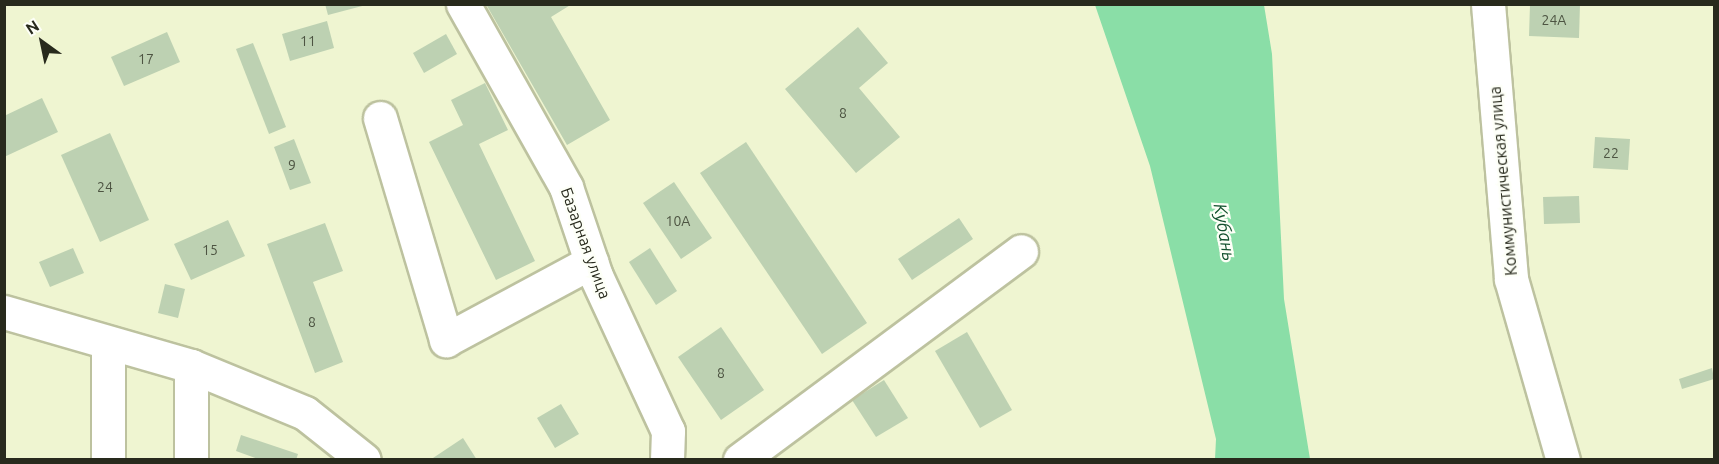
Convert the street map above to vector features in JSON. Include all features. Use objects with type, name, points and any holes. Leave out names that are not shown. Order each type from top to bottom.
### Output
[{"type":"street","name":"Базарная улица","points":[[463,4],[566,187],[591,262],[668,431],[667,459]]},
{"type":"street","name":"Коммунистическая улица","points":[[1488,4],[1511,279],[1563,459]]},
{"type":"street","points":[[380,118],[446,340],[591,262]]},
{"type":"street","points":[[740,459],[1021,251]]},
{"type":"street","points":[[4,312],[190,366],[295,409],[364,459]]},
{"type":"street","points":[[108,343],[108,459]]},
{"type":"street","points":[[190,366],[191,459]]},
{"type":"water","name":"Кубань","points":[[1095,5],[1264,5],[1272,54],[1284,299],[1310,459],[1215,459],[1216,439],[1150,166]]},
{"type":"building","points":[[325,4],[366,4],[366,5],[328,15]]},
{"type":"building","points":[[572,4],[551,17],[610,120],[567,145],[487,6]]},
{"type":"building","points":[[1530,4],[1580,4],[1579,38],[1529,36]]},
{"type":"building","points":[[327,21],[334,48],[290,61],[282,34]]},
{"type":"building","points":[[858,27],[888,63],[859,88],[900,137],[856,173],[785,89]]},
{"type":"building","points":[[167,32],[180,62],[124,86],[111,57]]},
{"type":"building","points":[[446,34],[457,54],[424,73],[413,53]]},
{"type":"building","points":[[253,43],[286,127],[269,134],[236,49]]},
{"type":"building","points":[[485,83],[508,130],[479,144],[535,261],[496,280],[429,142],[463,125],[451,100]]},
{"type":"building","points":[[42,98],[58,132],[4,157],[4,116]]},
{"type":"building","points":[[110,133],[149,220],[100,242],[61,155]]},
{"type":"building","points":[[1595,137],[1630,139],[1628,170],[1593,168]]},
{"type":"building","points":[[294,139],[311,183],[290,190],[274,147]]},
{"type":"building","points":[[746,142],[867,323],[822,354],[700,173]]},
{"type":"building","points":[[674,182],[712,238],[681,259],[643,203]]},
{"type":"building","points":[[1579,196],[1580,223],[1544,224],[1543,197]]},
{"type":"building","points":[[959,218],[973,239],[912,280],[898,259]]},
{"type":"building","points":[[228,220],[245,256],[191,280],[174,244]]},
{"type":"building","points":[[325,223],[343,271],[313,282],[343,362],[315,373],[267,244]]},
{"type":"building","points":[[73,248],[84,273],[50,287],[39,262]]},
{"type":"building","points":[[650,248],[677,291],[656,305],[629,262]]},
{"type":"building","points":[[165,284],[185,289],[178,318],[158,313]]},
{"type":"building","points":[[721,327],[764,390],[721,420],[678,357]]},
{"type":"building","points":[[967,332],[1012,410],[980,428],[935,351]]},
{"type":"building","points":[[1712,368],[1714,379],[1682,389],[1679,379]]},
{"type":"building","points":[[884,380],[908,418],[876,437],[852,400]]},
{"type":"building","points":[[561,404],[579,434],[555,448],[537,418]]},
{"type":"building","points":[[241,435],[298,454],[296,460],[261,460],[236,451]]},
{"type":"building","points":[[463,438],[477,460],[430,460]]}]
